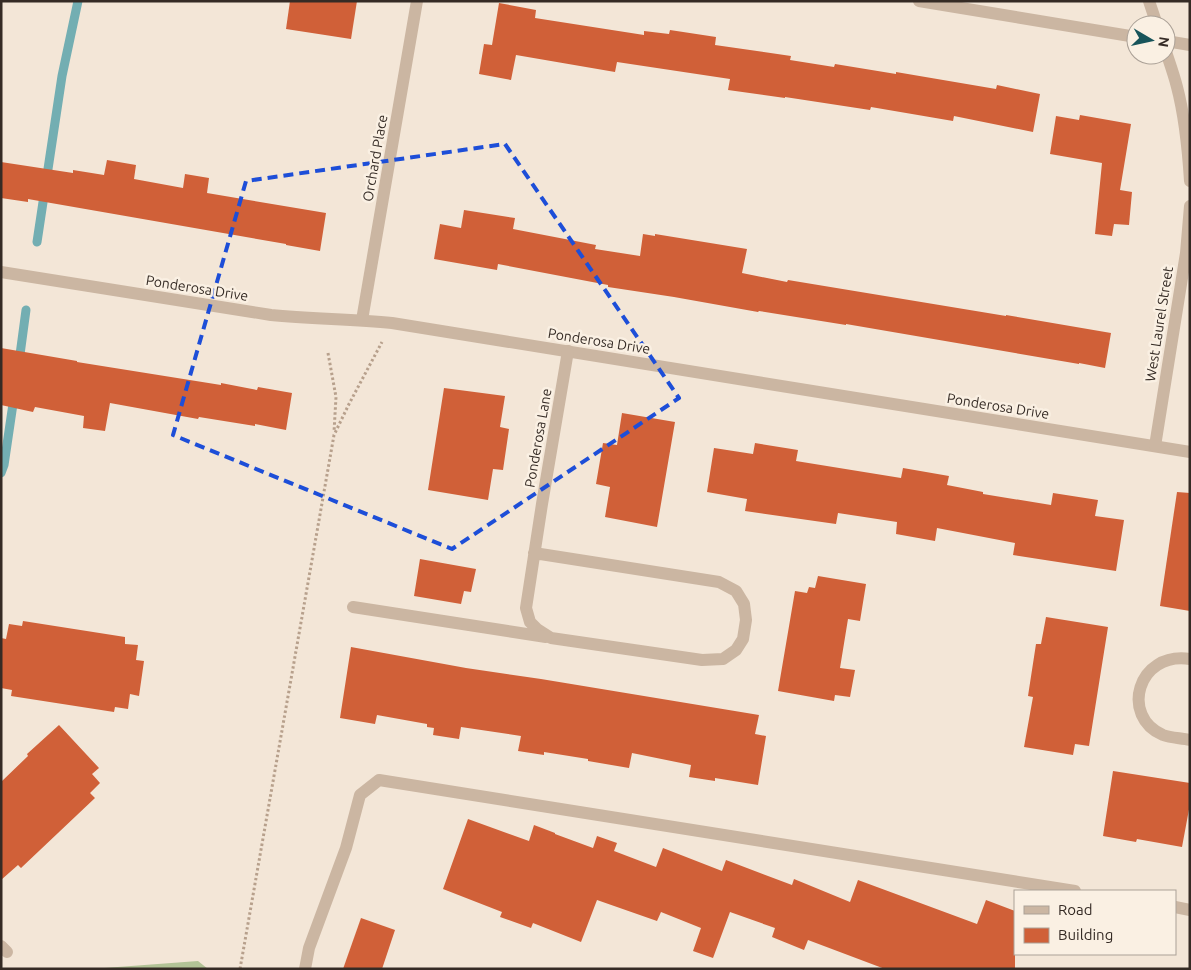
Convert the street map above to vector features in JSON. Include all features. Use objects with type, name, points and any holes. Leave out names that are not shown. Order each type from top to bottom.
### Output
[{"type":"street","name":"Orchard Place","points":[[362,320],[417,1]]},
{"type":"street","points":[[919,1],[1126,34]]},
{"type":"street","points":[[1149,1],[1154,15]]},
{"type":"street","points":[[1176,43],[1190,45]]},
{"type":"street","points":[[1170,65],[1184,120],[1190,181]]},
{"type":"street","name":"West Laurel Street","points":[[1155,446],[1186,254],[1190,206]]},
{"type":"street","name":"Ponderosa Drive","points":[[1,272],[271,315],[392,323],[1190,452]]},
{"type":"street","name":"Ponderosa Lane","points":[[551,638],[530,622],[526,608],[568,351]]},
{"type":"street","points":[[353,607],[702,660],[723,659],[736,650],[743,639],[746,620],[744,604],[736,591],[719,582],[534,553]]},
{"type":"street","points":[[1190,659],[1169,659],[1160,662],[1152,668],[1145,676],[1141,685],[1139,705],[1142,714],[1155,730],[1164,735],[1190,740]]},
{"type":"street","points":[[305,969],[309,948],[346,848],[360,795],[379,780],[1069,890]]},
{"type":"street","points":[[1176,907],[1190,910]]},
{"type":"path","points":[[334,436],[392,323]]},
{"type":"path","points":[[240,969],[334,436],[336,397],[328,354]]},
{"type":"highlighted area","points":[[505,144],[679,398],[452,549],[173,435],[246,181]]},
{"type":"green space","points":[[198,961],[208,969],[91,969]]},
{"type":"building","points":[[290,1],[357,1],[351,39],[286,29]]},
{"type":"building","points":[[499,3],[536,10],[535,18],[644,35],[644,31],[669,34],[670,30],[716,37],[715,45],[791,56],[790,60],[834,67],[835,64],[896,74],[896,72],[996,89],[997,85],[1040,94],[1033,132],[954,116],[953,121],[871,107],[870,110],[728,90],[730,79],[617,62],[615,72],[516,55],[511,80],[479,74],[484,44],[492,45]]},
{"type":"building","points":[[1080,115],[1131,124],[1120,190],[1132,192],[1129,225],[1114,224],[1112,236],[1095,234],[1102,163],[1050,154],[1056,116],[1079,120]]},
{"type":"building","points":[[107,160],[136,165],[134,179],[183,188],[185,174],[209,178],[207,193],[326,213],[320,251],[28,199],[28,202],[1,198],[1,162],[73,173],[73,170],[104,175]]},
{"type":"building","points":[[464,210],[515,218],[513,229],[596,245],[595,249],[640,256],[643,234],[655,236],[655,234],[747,249],[742,273],[787,282],[788,280],[1111,333],[1105,368],[846,324],[758,312],[608,287],[608,285],[498,264],[497,270],[434,259],[440,224],[461,228]]},
{"type":"building","points":[[1,348],[221,385],[221,383],[257,390],[258,387],[292,393],[286,430],[199,417],[198,419],[110,403],[105,431],[83,428],[84,416],[35,407],[33,412],[1,405]]},
{"type":"building","points":[[444,388],[505,396],[500,427],[509,429],[503,470],[493,469],[488,500],[428,490]]},
{"type":"building","points":[[622,413],[675,422],[657,527],[605,517],[610,487],[596,484],[603,443],[617,445]]},
{"type":"building","points":[[755,443],[798,450],[796,461],[901,478],[903,468],[949,476],[947,485],[983,492],[983,494],[1051,505],[1053,493],[1098,500],[1095,516],[1124,520],[1116,571],[1013,555],[1015,543],[937,528],[935,541],[896,534],[897,522],[838,513],[836,524],[745,511],[747,499],[707,492],[714,448],[753,454]]},
{"type":"building","points":[[1177,492],[1190,493],[1190,611],[1160,606]]},
{"type":"building","points":[[420,559],[476,569],[471,592],[464,591],[461,604],[414,596]]},
{"type":"building","points":[[818,576],[866,584],[860,621],[848,619],[840,668],[855,670],[850,697],[835,695],[834,701],[778,691],[795,591],[807,593],[809,587],[815,588]]},
{"type":"building","points":[[1046,617],[1108,627],[1089,746],[1075,744],[1073,755],[1024,747],[1033,697],[1028,696],[1036,644],[1041,644]]},
{"type":"building","points":[[23,621],[125,637],[125,644],[138,645],[136,660],[144,661],[139,696],[130,694],[128,709],[115,707],[114,712],[11,696],[12,690],[1,688],[1,638],[6,639],[9,624],[22,626]]},
{"type":"building","points":[[351,647],[466,668],[759,715],[755,734],[766,736],[758,785],[715,778],[715,781],[689,777],[691,765],[632,753],[629,768],[544,752],[544,755],[518,751],[521,736],[461,727],[459,739],[433,735],[434,728],[427,727],[427,724],[377,715],[375,724],[340,718]]},
{"type":"building","points":[[59,725],[99,768],[92,774],[100,783],[90,793],[95,798],[21,868],[18,865],[1,880],[1,782],[28,756],[27,754]]},
{"type":"building","points":[[1113,771],[1190,783],[1190,804],[1182,847],[1137,839],[1136,842],[1103,836]]},
{"type":"building","points":[[468,819],[529,841],[534,825],[593,848],[597,836],[617,843],[614,851],[656,867],[663,848],[722,871],[726,860],[792,885],[794,879],[850,902],[858,880],[977,924],[986,900],[1014,911],[1015,969],[885,969],[808,940],[804,950],[772,937],[775,928],[730,912],[713,958],[693,951],[701,928],[661,912],[657,921],[597,900],[581,942],[533,923],[531,928],[500,917],[502,912],[443,889]]},
{"type":"building","points":[[361,918],[395,930],[382,969],[343,969]]},
{"type":"waterway","points":[[37,242],[62,76],[78,1]]},
{"type":"waterway","points":[[19,362],[26,310]]},
{"type":"waterway","points":[[1,473],[4,465],[14,397]]}]
